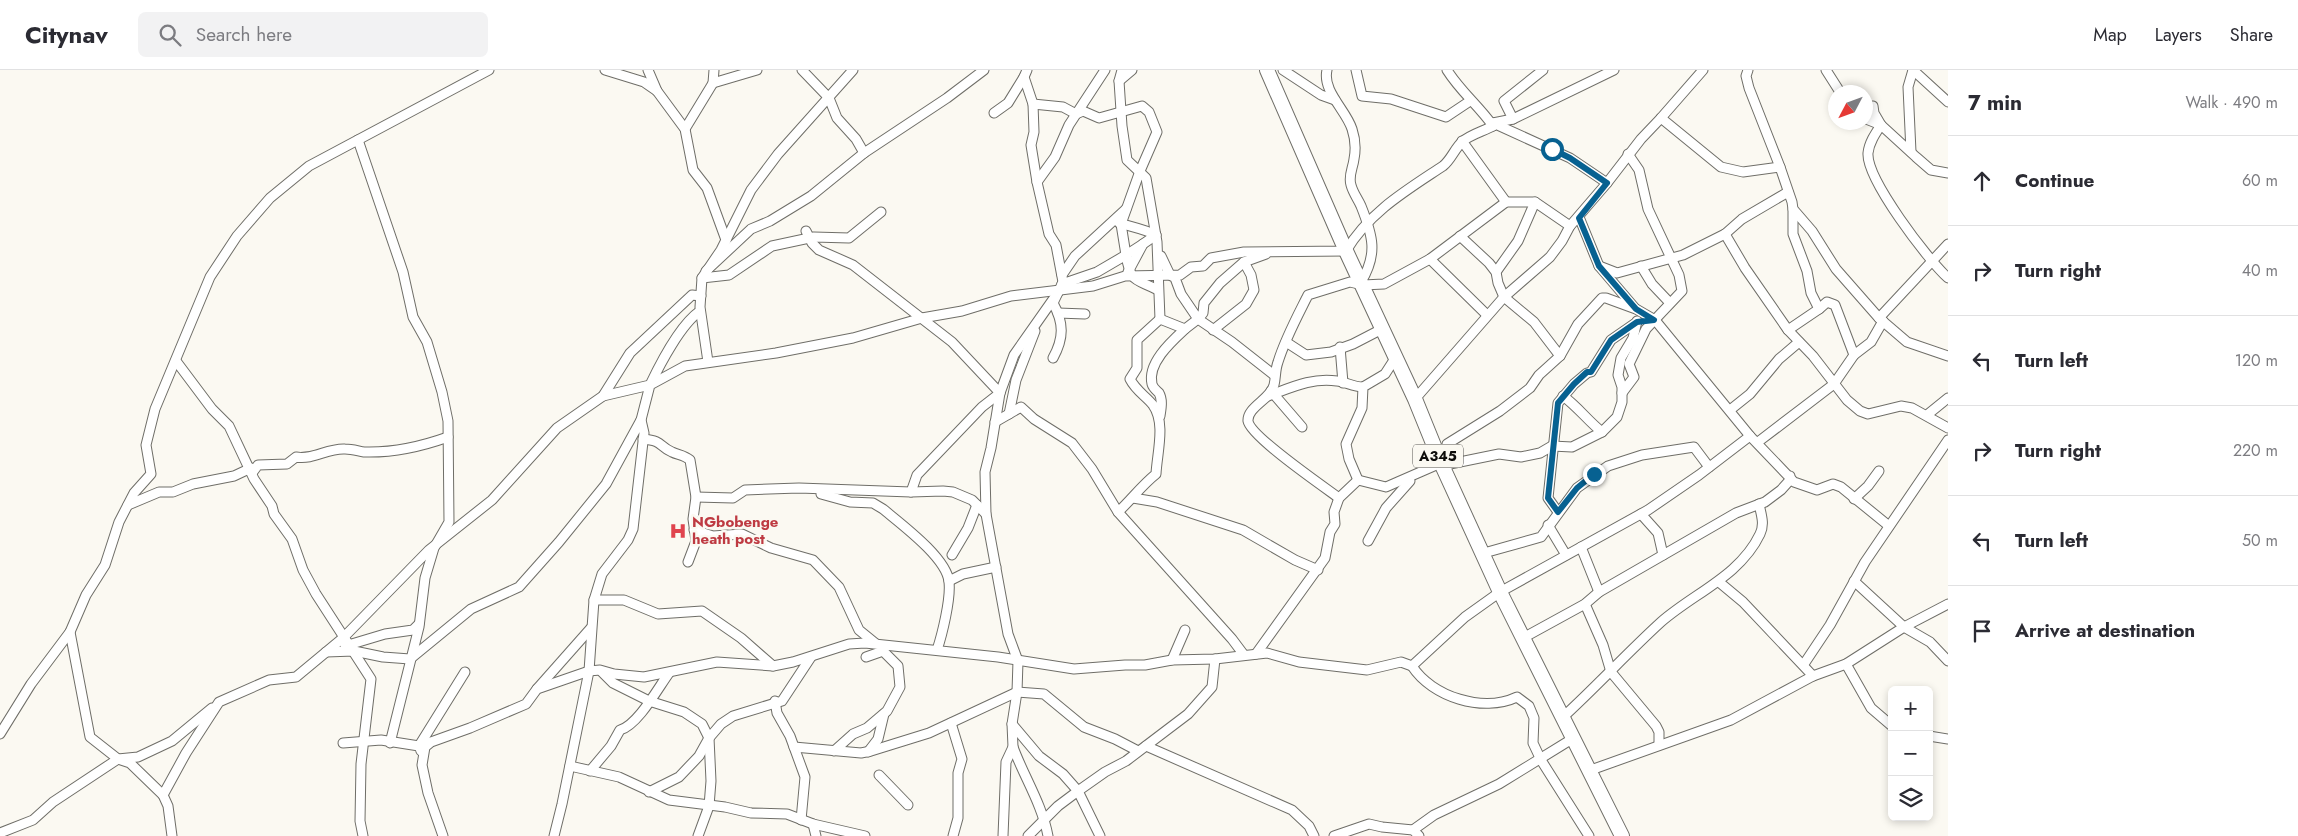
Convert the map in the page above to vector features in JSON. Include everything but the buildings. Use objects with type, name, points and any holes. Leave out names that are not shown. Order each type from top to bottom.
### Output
[{"type":"highway","name":"A345","points":[[1268,70],[1346,250],[1445,463],[1500,592],[1622,836]]},
{"type":"street","points":[[0,734],[31,684],[70,632],[86,595],[105,565],[119,522],[134,493],[151,474],[146,445],[155,409],[210,277],[236,236],[270,198],[309,166],[489,70]]},
{"type":"street","points":[[605,70],[644,82],[657,91]]},
{"type":"street","points":[[648,70],[657,91],[685,129],[692,170],[707,188],[726,240]]},
{"type":"street","points":[[685,129],[713,83],[714,70]]},
{"type":"street","points":[[713,83],[757,70]]},
{"type":"street","points":[[802,70],[828,98],[837,118],[856,138],[864,153]]},
{"type":"street","points":[[708,362],[700,311],[700,296],[704,274],[721,250],[751,190],[778,154],[853,70]]},
{"type":"street","points":[[704,274],[751,229],[770,221],[811,196],[864,153],[947,98],[984,70]]},
{"type":"street","points":[[1037,182],[1055,157],[1076,114],[1105,70]]},
{"type":"street","points":[[1122,70],[1119,81],[1122,126],[1127,160],[1146,178],[1157,239],[1158,290],[1161,302],[1160,319],[1137,340],[1137,368],[1130,379],[1138,391],[1150,402],[1160,418]]},
{"type":"street","points":[[1119,81],[1132,70]]},
{"type":"street","points":[[1283,70],[1321,95],[1335,100]]},
{"type":"street","points":[[1327,70],[1326,76],[1335,100],[1352,128],[1355,144],[1354,160],[1350,175],[1351,186],[1368,224],[1374,249],[1370,267],[1362,284]]},
{"type":"street","points":[[1356,70],[1362,96],[1391,99],[1446,117],[1470,101]]},
{"type":"street","points":[[1447,70],[1470,101],[1483,112],[1493,125],[1570,158],[1607,183]]},
{"type":"street","points":[[1513,119],[1504,101],[1543,70]]},
{"type":"street","points":[[1061,283],[1093,286],[1129,274],[1180,275],[1191,268],[1203,266],[1211,258],[1228,257],[1244,252],[1346,250],[1358,231],[1405,190],[1445,165],[1462,141],[1493,125],[1513,119],[1614,70]]},
{"type":"street","points":[[1415,399],[1504,297],[1550,257],[1570,226],[1579,218],[1628,154],[1703,70]]},
{"type":"street","points":[[1826,70],[1836,85]]},
{"type":"street","points":[[1910,152],[1908,86],[1913,70],[1948,102]]},
{"type":"street","points":[[1744,72],[1788,192],[1792,209],[1793,234],[1808,272],[1811,293],[1819,309]]},
{"type":"street","points":[[1025,74],[1033,104],[1034,132],[1031,145],[1037,182],[1049,234],[1056,244],[1061,283],[1053,303],[1058,312],[1062,340],[1053,358]]},
{"type":"street","points":[[994,113],[1008,103],[1025,74]]},
{"type":"street","points":[[1033,104],[1063,107],[1076,114]]},
{"type":"street","points":[[1076,114],[1082,111],[1099,118],[1142,106],[1145,107],[1157,132],[1140,171],[1121,224],[1129,274],[1139,283],[1158,290]]},
{"type":"street","points":[[1873,106],[1874,114],[1881,125],[1910,152],[1931,170],[1948,173]]},
{"type":"street","points":[[1661,118],[1721,167],[1743,172],[1780,167]]},
{"type":"street","points":[[1873,122],[1881,125]]},
{"type":"street","points":[[1881,125],[1871,140],[1868,154],[1872,173],[1930,261],[1948,278]]},
{"type":"street","points":[[358,140],[402,272],[413,317],[427,342],[442,392],[448,437],[450,522],[434,548],[426,578],[419,624],[390,743]]},
{"type":"street","points":[[1462,141],[1506,202]]},
{"type":"street","points":[[1622,393],[1634,377],[1629,364],[1646,329],[1682,291],[1679,275],[1648,209],[1639,170],[1628,154]]},
{"type":"street","points":[[1599,266],[1617,273],[1672,259],[1725,234],[1742,219],[1788,192]]},
{"type":"street","points":[[1271,394],[1274,385],[1274,375],[1286,342],[1308,295],[1350,282],[1384,284],[1430,259],[1506,202],[1535,202],[1570,226]]},
{"type":"street","points":[[1496,272],[1518,242],[1535,202]]},
{"type":"street","points":[[1009,414],[1016,380],[1035,331],[1075,256],[1126,209]]},
{"type":"street","points":[[1792,209],[1812,232],[1836,269],[1881,319],[1907,342],[1948,356]]},
{"type":"street","points":[[704,274],[729,275],[772,246],[808,234],[849,238],[881,212]]},
{"type":"street","points":[[1579,218],[1599,266],[1636,309]]},
{"type":"street","points":[[1111,222],[1132,228],[1142,228],[1157,239],[1170,275],[1175,278],[1181,294],[1198,319],[1274,375]]},
{"type":"street","points":[[808,234],[819,250],[854,265],[952,342],[1000,393]]},
{"type":"street","points":[[1725,234],[1745,268],[1788,330],[1813,356],[1847,400],[1860,411],[1868,414],[1901,406],[1927,415],[1948,428]]},
{"type":"street","points":[[1460,236],[1496,272],[1504,297],[1534,322],[1560,356]]},
{"type":"street","points":[[326,652],[349,644],[400,578],[466,518],[492,500],[557,428],[603,396],[650,385],[685,366],[776,353],[853,338],[922,318],[962,310],[1061,283],[1097,272],[1143,244],[1157,239]]},
{"type":"street","points":[[1129,274],[1143,244]]},
{"type":"street","points":[[1758,442],[1834,384],[1854,355],[1871,342],[1881,319],[1930,261],[1948,244]]},
{"type":"street","points":[[1118,512],[1156,474],[1161,402],[1160,394],[1152,385],[1152,372],[1168,346],[1204,313],[1204,303],[1220,282],[1244,262],[1270,251]]},
{"type":"street","points":[[1430,259],[1487,315]]},
{"type":"street","points":[[1213,330],[1246,304],[1254,290],[1251,275],[1244,262]]},
{"type":"street","points":[[1641,266],[1652,284],[1670,303]]},
{"type":"street","points":[[603,396],[622,363],[638,344],[692,295],[700,296]]},
{"type":"street","points":[[1445,463],[1447,444],[1517,400],[1560,356],[1578,324],[1602,298],[1636,309],[1654,320],[1750,436],[1801,486],[1817,490],[1834,484],[1889,526]]},
{"type":"street","points":[[1788,330],[1827,302],[1835,305],[1854,355]]},
{"type":"street","points":[[1047,307],[1014,356],[1000,393],[985,472],[986,514],[1008,634],[1018,661],[1017,692],[1012,724],[1013,747],[1045,820],[1048,836]]},
{"type":"street","points":[[349,644],[383,657],[410,659],[471,609],[519,587],[559,542],[606,484],[641,420],[650,385],[676,337],[687,322],[700,311]]},
{"type":"street","points":[[1058,312],[1085,314]]},
{"type":"street","points":[[1160,319],[1185,329]]},
{"type":"street","points":[[1558,512],[1548,498],[1558,403],[1587,372],[1591,372],[1611,340],[1637,322],[1654,320]]},
{"type":"street","points":[[1358,480],[1386,487],[1445,463],[1499,454],[1521,457],[1540,454],[1552,446],[1572,447],[1602,432],[1617,417],[1622,402],[1618,375],[1621,358],[1633,338],[1637,322]]},
{"type":"street","points":[[1286,342],[1306,355],[1331,352],[1340,347],[1354,344],[1382,329]]},
{"type":"street","points":[[1730,410],[1750,394],[1779,359],[1799,342]]},
{"type":"street","points":[[1340,347],[1343,383]]},
{"type":"street","points":[[1339,498],[1280,454],[1252,429],[1248,421],[1250,413],[1271,394],[1314,381],[1337,381],[1353,387],[1363,387],[1385,374],[1396,357]]},
{"type":"street","points":[[176,361],[212,409],[229,426],[272,506],[281,527],[292,539],[303,570],[371,679],[361,764],[360,821],[363,836]]},
{"type":"street","points":[[1358,480],[1349,459],[1346,444],[1362,408],[1363,387]]},
{"type":"street","points":[[911,492],[917,475],[982,407],[1000,393]]},
{"type":"street","points":[[1271,394],[1302,427]]},
{"type":"street","points":[[1563,396],[1580,409],[1589,422],[1602,432]]},
{"type":"street","points":[[1927,415],[1948,398]]},
{"type":"street","points":[[995,422],[1021,407],[1034,419],[1072,443],[1092,469],[1118,512],[1232,638],[1244,656]]},
{"type":"street","points":[[554,836],[589,672],[594,600],[602,574],[628,540],[633,529],[643,439],[641,420]]},
{"type":"street","points":[[1412,666],[1419,662],[1465,617],[1500,592],[1641,514],[1750,436]]},
{"type":"street","points":[[128,505],[159,492],[173,492],[193,484],[234,476],[252,470],[258,465],[287,464],[296,457],[308,459],[331,450],[345,449],[377,452],[407,450],[448,437]]},
{"type":"street","points":[[643,439],[658,441],[670,452],[685,456],[690,460],[696,497],[693,519],[696,541],[688,562]]},
{"type":"street","points":[[1804,664],[1830,625],[1854,581],[1889,526],[1948,440]]},
{"type":"street","points":[[1484,553],[1540,537],[1577,488],[1594,474],[1626,459],[1694,446],[1709,467]]},
{"type":"street","points":[[1854,499],[1868,486],[1879,470]]},
{"type":"street","points":[[1368,542],[1386,508],[1406,484],[1422,471]]},
{"type":"street","points":[[1523,638],[1585,604],[1599,592],[1736,513],[1759,504],[1781,490],[1790,480],[1790,476]]},
{"type":"street","points":[[1256,654],[1303,586],[1318,570],[1325,558],[1330,532],[1335,524],[1334,512],[1339,498],[1358,480]]},
{"type":"street","points":[[696,497],[733,498],[745,490],[804,488],[953,492],[972,500],[986,514]]},
{"type":"street","points":[[804,488],[839,500],[873,503],[926,547],[937,559],[949,581],[943,633],[937,650]]},
{"type":"street","points":[[866,491],[878,506]]},
{"type":"street","points":[[1133,498],[1158,502],[1243,530],[1295,560],[1318,570]]},
{"type":"street","points":[[1562,718],[1663,621],[1719,582],[1747,553],[1761,533],[1763,520],[1759,504]]},
{"type":"street","points":[[952,555],[968,528],[977,505]]},
{"type":"street","points":[[1641,514],[1658,533],[1663,555]]},
{"type":"street","points":[[1548,526],[1566,555]]},
{"type":"street","points":[[694,530],[712,536],[742,534],[771,548],[813,560],[839,587],[859,630],[875,643]]},
{"type":"street","points":[[1580,547],[1599,592]]},
{"type":"street","points":[[949,581],[963,574],[996,567]]},
{"type":"street","points":[[1854,581],[1904,627],[1930,642],[1948,662]]},
{"type":"street","points":[[1719,582],[1743,602],[1804,664],[1813,676]]},
{"type":"street","points":[[594,600],[624,600],[658,614],[702,611],[741,638],[773,666]]},
{"type":"street","points":[[1585,604],[1603,645],[1611,672],[1656,726],[1659,732],[1659,745]]},
{"type":"street","points":[[1588,771],[1731,720],[1813,676],[1846,664],[1904,627],[1948,604]]},
{"type":"street","points":[[1,829],[33,820],[53,802],[118,759],[138,757],[172,741],[219,702],[269,680],[296,678],[326,652],[385,634],[413,630],[419,624]]},
{"type":"street","points":[[443,836],[428,793],[422,765],[425,747],[431,742],[526,704],[591,628]]},
{"type":"street","points":[[1172,660],[1185,630]]},
{"type":"street","points":[[70,632],[90,738],[118,759],[130,763],[163,795],[168,806],[172,836]]},
{"type":"street","points":[[537,689],[600,670],[614,674],[644,677],[717,662],[773,666],[811,657],[849,644],[875,643],[1074,670],[1267,653],[1299,662],[1367,670],[1402,662],[1412,666],[1419,676],[1443,693],[1479,703],[1495,704],[1516,697],[1529,706],[1534,718],[1533,743],[1541,760],[1589,836]]},
{"type":"street","points":[[866,657],[883,651],[898,666],[900,687],[884,714],[878,739],[868,752]]},
{"type":"street","points":[[649,792],[679,777],[699,756],[709,738],[721,724],[733,716],[775,701],[782,701],[811,657]]},
{"type":"street","points":[[1028,836],[1078,791],[1142,749],[1188,714],[1212,687],[1215,659]]},
{"type":"street","points":[[1846,664],[1871,708],[1888,723]]},
{"type":"street","points":[[600,670],[612,683],[649,701],[684,712],[702,724],[709,738],[712,761],[709,806],[698,836]]},
{"type":"street","points":[[419,746],[465,672]]},
{"type":"street","points":[[590,771],[611,746],[620,730],[627,728],[669,673]]},
{"type":"street","points":[[794,747],[868,752],[918,737],[1017,692],[1044,694],[1084,727],[1292,810],[1309,826],[1314,836]]},
{"type":"street","points":[[775,701],[777,713],[794,747],[805,777],[801,820]]},
{"type":"street","points":[[163,795],[186,753],[219,702]]},
{"type":"street","points":[[834,751],[854,734],[867,728],[884,714]]},
{"type":"street","points":[[951,723],[962,759],[958,773],[958,818],[953,836]]},
{"type":"street","points":[[1012,724],[1039,756],[1063,774],[1078,791],[1100,836]]},
{"type":"street","points":[[1933,737],[1948,739]]},
{"type":"street","points":[[1334,836],[1369,824],[1381,832],[1416,833],[1434,815],[1499,784],[1541,760],[1572,739]]},
{"type":"street","points":[[344,743],[381,740],[390,743],[419,746]]},
{"type":"street","points":[[419,746],[423,756]]},
{"type":"street","points":[[1003,836],[1006,762],[1013,747]]},
{"type":"street","points":[[570,766],[618,777],[669,800],[751,813],[786,814],[814,824],[866,836]]},
{"type":"street","points":[[879,775],[908,805]]},
{"type":"street","points":[[814,824],[816,836]]},
{"type":"place","name":"NGbobenge heath post","points":[[678,531]]},
{"type":"route","points":[[1552,149],[1570,158],[1607,183],[1579,218],[1599,266],[1636,309],[1654,320],[1637,322],[1623,334],[1611,340],[1591,372],[1587,372],[1574,384],[1558,403],[1548,498],[1558,512],[1577,488],[1594,474]]}]
